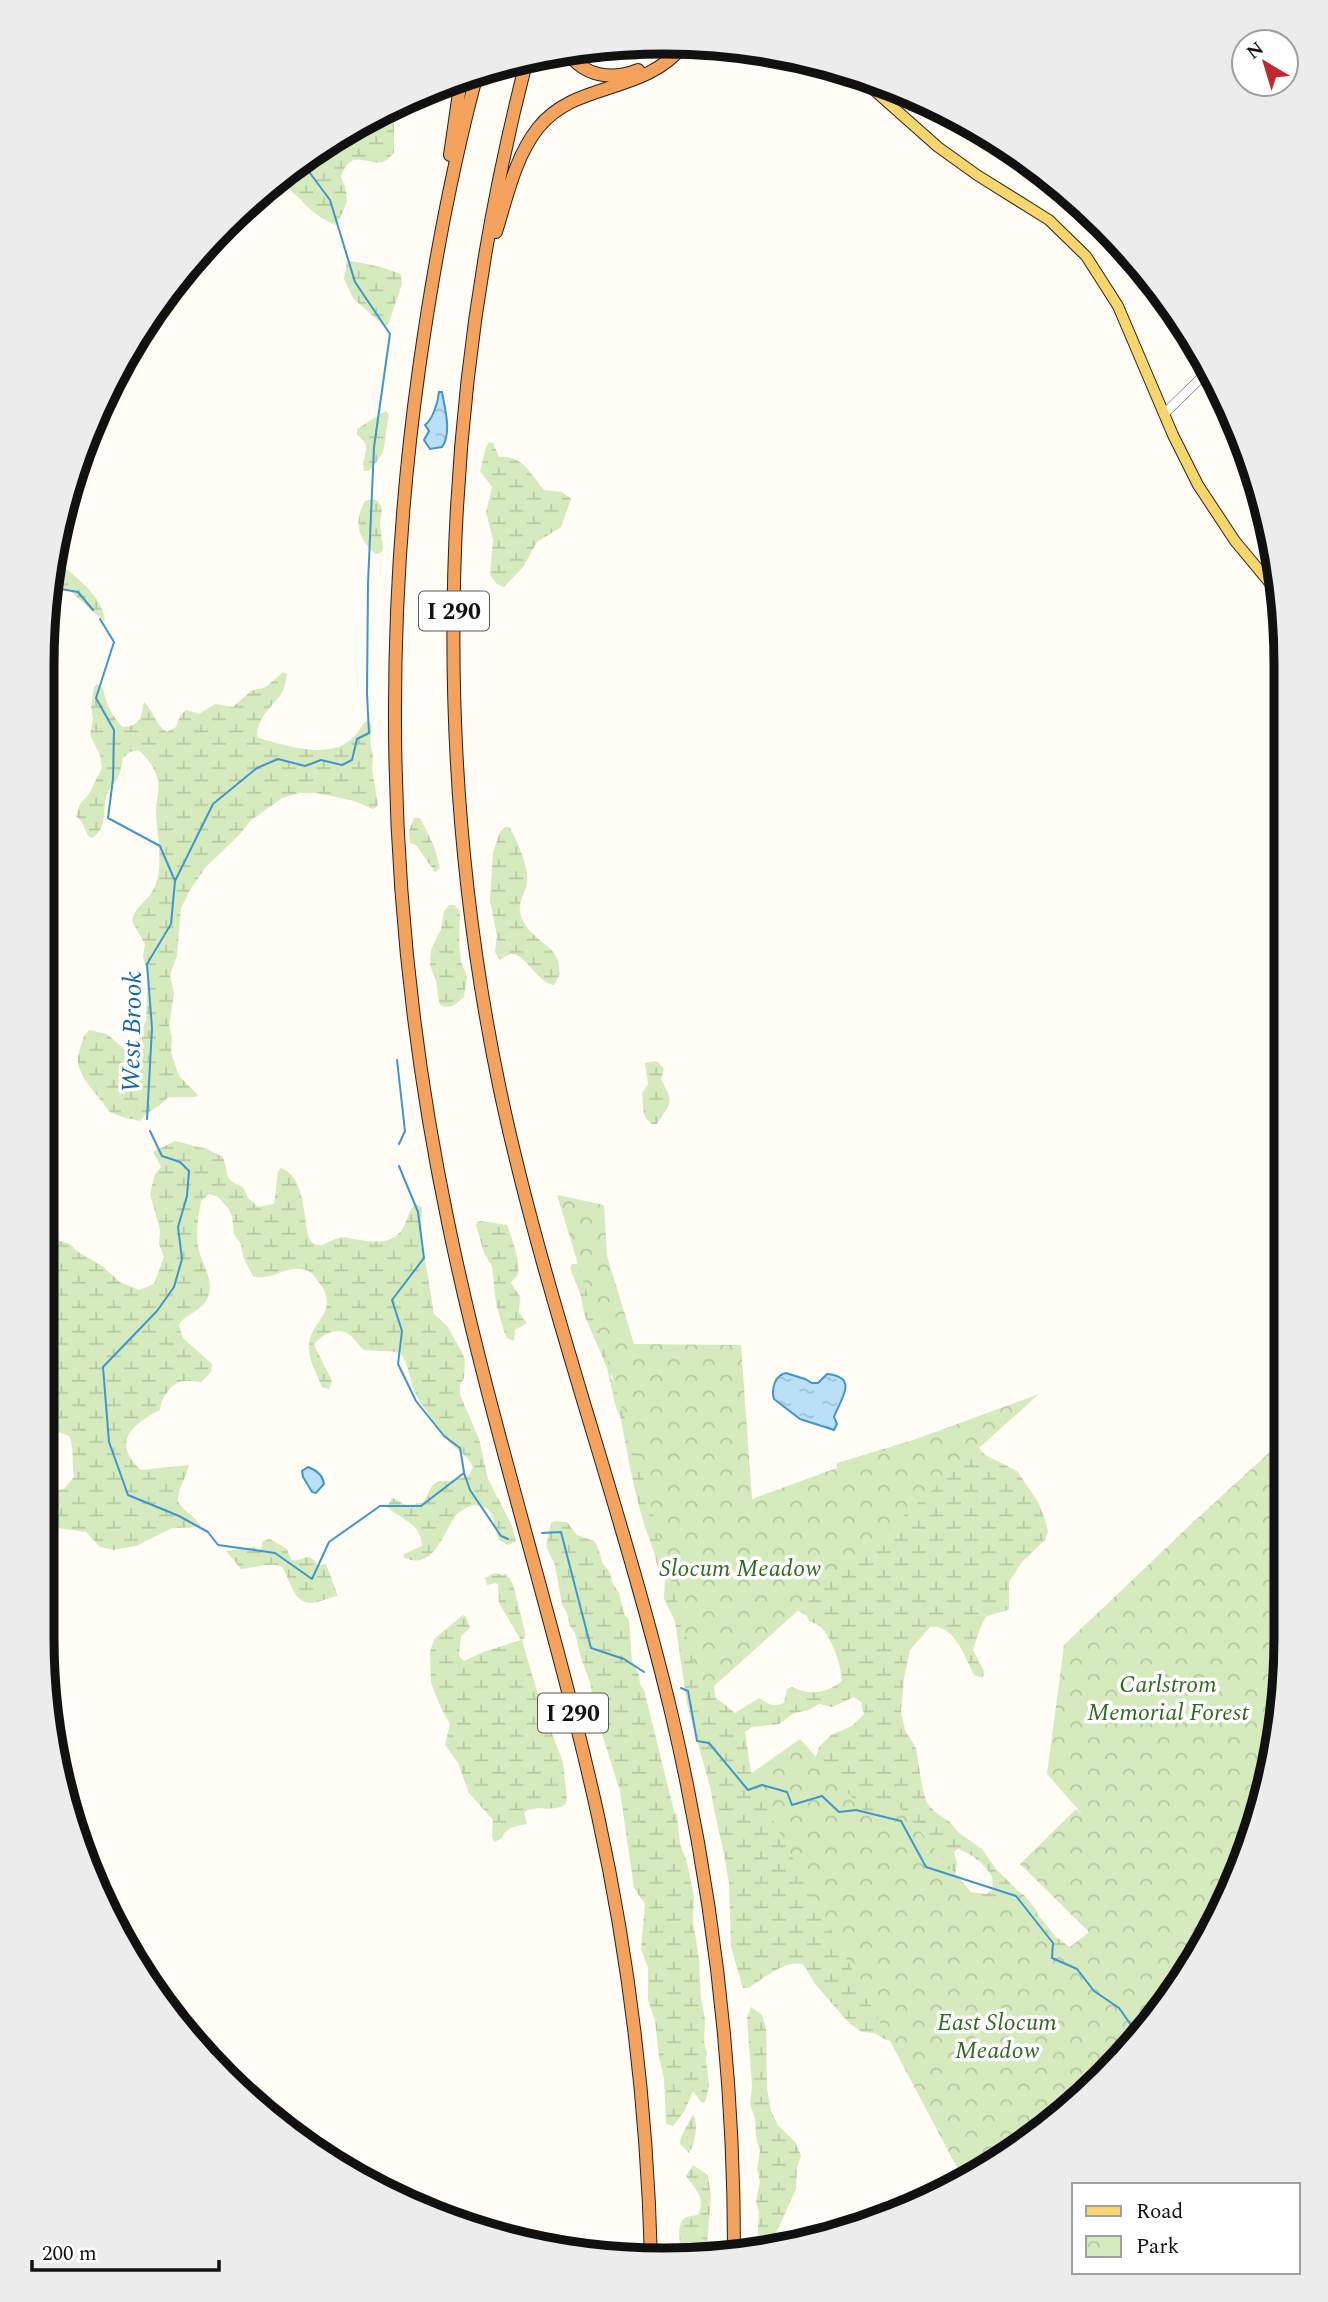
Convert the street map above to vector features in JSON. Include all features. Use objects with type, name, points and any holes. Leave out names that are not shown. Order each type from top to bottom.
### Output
[{"type":"highway","points":[[576,60],[586,70],[617,76],[634,72],[663,54]]},
{"type":"highway","points":[[481,283],[513,178],[521,156],[537,129],[552,113],[574,100],[648,75],[676,55]]},
{"type":"highway","name":"I 290","points":[[524,71],[499,179],[481,283],[465,400],[457,496],[454,586],[456,733],[463,843],[491,1044],[526,1199],[643,1608],[686,1778],[711,1917],[726,2054],[734,2244]]},
{"type":"highway","name":"I 290","points":[[474,85],[438,244],[407,461],[395,677],[396,814],[402,922],[414,1032],[432,1142],[464,1299],[586,1762],[610,1872],[639,2066],[646,2136],[651,2247]]},
{"type":"highway","points":[[438,244],[459,90]]},
{"type":"main road","points":[[881,95],[942,149],[977,175],[1046,218],[1080,249],[1096,269],[1116,302],[1164,414],[1210,506],[1269,582]]},
{"type":"street","points":[[1164,414],[1202,377]]},
{"type":"green space","points":[[644,55],[636,60],[600,58]]},
{"type":"green space","points":[[394,117],[394,153],[385,161],[355,160],[345,167],[341,177],[346,191],[346,202],[336,225],[312,211],[288,186],[325,157]]},
{"type":"green space","points":[[347,261],[391,270],[401,275],[402,284],[388,325],[384,326],[353,298],[344,279]]},
{"type":"green space","points":[[386,411],[389,415],[383,451],[369,471],[364,471],[366,447],[357,435],[357,429]]},
{"type":"green space","points":[[489,442],[493,443],[499,457],[514,459],[526,467],[544,490],[562,492],[571,499],[561,527],[537,542],[523,567],[504,587],[497,584],[490,575],[493,540],[486,512],[492,487],[480,471]]},
{"type":"green space","points":[[365,501],[378,501],[382,508],[380,525],[383,549],[376,554],[361,536],[358,523]]},
{"type":"green space","points":[[62,565],[94,595],[105,622],[70,591],[59,587]]},
{"type":"green space","points":[[283,672],[287,674],[283,691],[263,717],[257,736],[295,748],[321,750],[344,744],[354,737],[368,720],[372,726],[372,768],[378,806],[373,809],[354,801],[317,793],[300,793],[282,798],[250,821],[206,867],[181,908],[177,956],[170,975],[174,993],[169,1027],[172,1037],[171,1053],[179,1076],[198,1095],[168,1097],[140,1121],[122,1117],[110,1112],[84,1079],[78,1065],[78,1055],[84,1036],[89,1030],[107,1034],[124,1049],[132,1047],[146,1020],[148,977],[143,957],[145,944],[132,921],[153,890],[159,872],[156,810],[158,786],[148,760],[138,750],[130,752],[123,758],[118,777],[108,792],[100,830],[92,838],[88,836],[76,816],[80,804],[89,794],[102,768],[100,755],[90,735],[94,687],[97,684],[103,688],[110,709],[123,727],[137,723],[144,702],[167,732],[176,727],[180,716],[186,710],[199,714],[215,704],[233,707],[251,691],[266,687]]},
{"type":"green space","points":[[414,818],[420,818],[434,846],[440,868],[435,872],[416,845],[410,843],[409,831]]},
{"type":"green space","points":[[509,827],[516,839],[527,871],[527,884],[520,907],[521,916],[534,935],[557,958],[560,974],[554,985],[542,979],[516,955],[510,954],[500,960],[495,952],[497,936],[490,901],[493,852],[500,832]]},
{"type":"green space","points":[[449,905],[454,905],[460,911],[459,944],[461,962],[467,977],[464,997],[454,1005],[445,1007],[439,1002],[430,965],[431,950],[441,929],[444,911]]},
{"type":"green space","points":[[656,1061],[664,1068],[661,1079],[670,1102],[657,1124],[652,1124],[644,1114],[642,1093],[648,1084],[645,1063]]},
{"type":"green space","points":[[175,1141],[207,1149],[223,1157],[229,1179],[243,1187],[248,1198],[258,1207],[274,1204],[278,1171],[281,1168],[290,1174],[297,1184],[309,1239],[317,1245],[337,1238],[385,1241],[403,1228],[415,1204],[422,1207],[421,1246],[434,1314],[447,1326],[463,1354],[464,1378],[460,1385],[460,1395],[479,1439],[488,1479],[512,1526],[516,1541],[508,1545],[499,1540],[490,1512],[481,1506],[472,1505],[456,1516],[429,1556],[422,1560],[403,1557],[422,1546],[421,1538],[410,1523],[387,1507],[392,1498],[413,1507],[416,1503],[423,1503],[432,1486],[438,1481],[468,1476],[473,1468],[471,1464],[442,1433],[418,1398],[400,1352],[364,1350],[347,1333],[328,1333],[314,1345],[332,1381],[329,1389],[322,1387],[309,1351],[311,1337],[327,1303],[321,1285],[311,1272],[299,1269],[266,1277],[253,1276],[243,1257],[241,1244],[234,1234],[228,1208],[218,1197],[209,1194],[201,1201],[197,1235],[199,1252],[210,1283],[209,1294],[203,1305],[179,1325],[183,1338],[212,1364],[211,1372],[201,1382],[184,1381],[175,1384],[162,1401],[160,1410],[133,1428],[126,1443],[132,1460],[141,1470],[189,1465],[178,1501],[201,1527],[172,1528],[136,1546],[113,1550],[100,1547],[86,1532],[54,1527],[54,1491],[64,1489],[74,1477],[71,1440],[69,1436],[54,1430],[54,1239],[70,1244],[120,1282],[139,1290],[154,1284],[164,1257],[150,1194],[155,1174],[161,1167],[153,1152]]},
{"type":"green space","name":"Slocum Meadow","points":[[557,1195],[604,1205],[607,1256],[634,1344],[741,1345],[752,1499],[1039,1394],[703,1696],[643,1477]]},
{"type":"green space","points":[[481,1221],[507,1225],[515,1249],[519,1269],[511,1283],[520,1297],[519,1312],[527,1323],[515,1330],[514,1341],[507,1338],[496,1304],[492,1266],[484,1253],[476,1225]]},
{"type":"green space","name":"Slocum Meadow","points":[[572,1264],[580,1264],[613,1367],[611,1377],[629,1405],[747,1504],[846,1480],[837,1463],[926,1436],[969,1437],[985,1455],[1017,1471],[1038,1502],[1048,1532],[1045,1540],[1022,1562],[1009,1582],[1009,1609],[986,1617],[983,1623],[973,1650],[984,1671],[983,1678],[974,1675],[958,1643],[946,1630],[930,1627],[910,1650],[901,1711],[905,1730],[916,1748],[927,1803],[959,1833],[982,1849],[996,1869],[1024,1897],[1056,1937],[1090,1961],[1234,1852],[1211,1908],[1188,1949],[910,2043],[886,2040],[874,2033],[862,2032],[849,2023],[815,1984],[803,1964],[781,1967],[748,1988],[743,1988],[731,1947],[729,1883],[724,1854],[711,1790],[687,1704],[675,1621],[664,1599],[665,1578],[658,1568],[642,1517],[620,1415],[607,1368],[584,1314],[581,1296],[570,1268]],"holes":[[[795,1609],[807,1616],[809,1621],[820,1626],[828,1637],[835,1652],[842,1681],[818,1692],[806,1692],[792,1687],[787,1689],[784,1703],[771,1705],[759,1698],[735,1713],[715,1697],[714,1683]],[[854,1697],[861,1702],[864,1714],[852,1726],[831,1735],[819,1747],[812,1769],[764,1778],[751,1772],[745,1732],[752,1727],[779,1724],[794,1713],[809,1710],[819,1704],[832,1707]],[[957,1849],[972,1856],[990,1873],[993,1889],[987,1894],[969,1892],[955,1878],[957,1863],[954,1852]]]},
{"type":"green space","points":[[1274,1448],[1274,1638],[1269,1718],[1253,1796],[1241,1834],[1211,1908],[1171,1977],[1148,2009],[1095,2069],[1066,2096],[1003,2145],[959,2171],[749,1775],[800,1739],[875,1823],[897,1804],[987,1911],[1017,1891],[1024,1895],[1037,1911],[1038,1921],[1052,1939],[1057,1957],[1089,1932],[1020,1864],[1076,1809],[1083,1815],[1047,1774],[1064,1645]]},
{"type":"green space","points":[[567,1522],[577,1535],[594,1541],[619,1593],[625,1616],[629,1619],[632,1661],[644,1690],[677,1815],[680,1844],[687,1862],[694,1897],[693,1921],[705,2019],[704,2042],[709,2084],[706,2101],[702,2103],[693,2091],[684,2112],[673,2126],[666,2124],[664,2079],[655,2021],[648,2000],[648,1967],[641,1949],[645,1904],[634,1888],[620,1791],[602,1734],[597,1727],[590,1682],[575,1633],[562,1605],[555,1565],[546,1546],[551,1523]]},
{"type":"green space","points":[[270,1539],[287,1549],[291,1560],[308,1557],[318,1565],[326,1564],[338,1596],[314,1603],[304,1602],[294,1592],[280,1566],[241,1569],[226,1551],[252,1547],[261,1549],[263,1541]]},
{"type":"green space","points":[[494,1573],[506,1574],[513,1584],[525,1632],[525,1638],[522,1640],[542,1708],[563,1762],[567,1800],[565,1805],[560,1807],[528,1810],[524,1813],[527,1824],[509,1829],[502,1838],[494,1842],[493,1820],[469,1793],[458,1763],[445,1745],[450,1724],[431,1683],[430,1652],[434,1639],[463,1615],[470,1628],[461,1636],[459,1656],[464,1661],[521,1640],[499,1603],[498,1584],[487,1585],[485,1578]]},
{"type":"green space","points":[[751,2007],[762,2015],[766,2028],[767,2088],[771,2111],[778,2125],[796,2143],[801,2156],[797,2168],[796,2189],[774,2238],[757,2241],[759,2212],[756,2202],[760,2181],[757,2169],[760,2151],[750,2104],[752,2086],[747,2018]]},
{"type":"green space","points":[[693,2114],[696,2134],[689,2153],[680,2144]]},
{"type":"green space","points":[[693,2165],[708,2175],[711,2196],[707,2246],[681,2247],[680,2224],[686,2217],[698,2215],[701,2204],[699,2194],[686,2176]]},
{"type":"water","points":[[439,392],[442,392],[445,406],[447,435],[442,447],[430,449],[424,440],[429,431],[425,425],[435,410]]},
{"type":"water","points":[[786,1373],[812,1383],[818,1383],[827,1374],[843,1380],[845,1390],[834,1417],[837,1424],[834,1430],[800,1419],[774,1399],[775,1383],[779,1376]]},
{"type":"water","points":[[308,1467],[319,1473],[324,1484],[316,1493],[312,1492],[303,1477],[302,1471]]},
{"type":"waterway","points":[[175,881],[213,804],[257,768],[278,759],[305,766],[321,760],[342,765],[352,760],[357,739],[369,733],[368,583],[374,447],[390,334],[355,282],[330,200],[307,170]]},
{"type":"waterway","name":"West Brook","points":[[59,589],[78,592],[93,610]]},
{"type":"waterway","name":"West Brook","points":[[100,619],[114,642],[96,698],[114,730],[113,779],[108,818],[160,846],[175,881],[171,924],[147,964],[152,1028],[147,1119]]},
{"type":"waterway","points":[[397,1060],[405,1131],[399,1144]]},
{"type":"waterway","name":"West Brook","points":[[150,1131],[162,1156],[180,1162],[189,1171],[187,1196],[178,1227],[182,1259],[174,1287],[157,1311],[103,1367],[109,1442],[128,1495],[179,1516],[208,1532],[218,1545],[275,1553],[312,1579],[329,1542],[380,1506],[421,1506],[464,1473],[470,1490],[501,1536],[508,1539]]},
{"type":"waterway","points":[[399,1166],[418,1212],[424,1258],[392,1300],[402,1331],[398,1364],[416,1401],[444,1436],[460,1448],[464,1472]]},
{"type":"waterway","name":"West Brook","points":[[542,1533],[561,1532],[591,1648],[624,1659],[644,1672]]},
{"type":"waterway","name":"West Brook","points":[[681,1688],[688,1691],[697,1741],[709,1743],[748,1790],[762,1785],[787,1792],[792,1805],[822,1796],[839,1812],[856,1810],[901,1821],[926,1867],[1016,1896],[1053,1943],[1052,1958],[1077,1969],[1094,1991],[1119,2008],[1133,2027]]},
{"type":"park label","name":"Carlstrom Memorial Forest","points":[[1168,1698]]},
{"type":"park label","name":"East Slocum Meadow","points":[[997,2036]]}]
